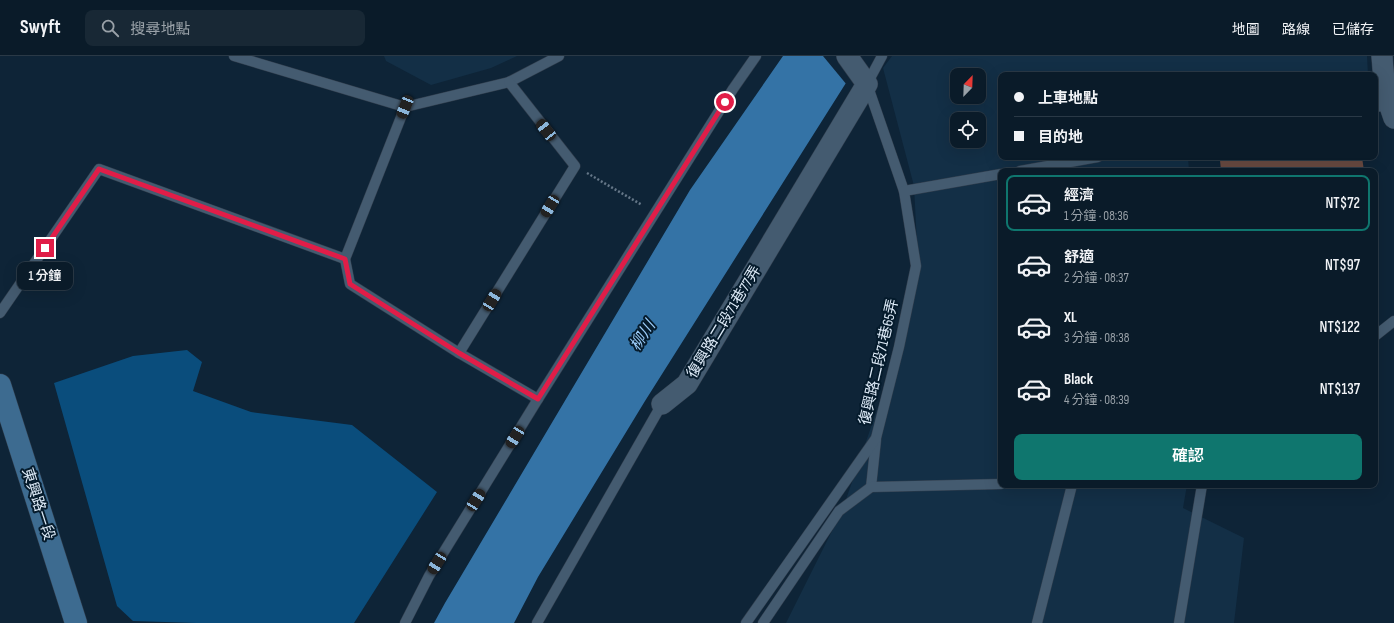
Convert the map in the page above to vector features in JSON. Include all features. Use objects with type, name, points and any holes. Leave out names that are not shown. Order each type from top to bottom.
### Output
[{"type":"street","points":[[847,56],[866,82]]},
{"type":"street","points":[[1382,56],[1386,110]]},
{"type":"street","name":"復興路二段71巷77弄","points":[[662,404],[687,384],[866,82]]},
{"type":"street","name":"東興路一段","points":[[0,385],[76,623]]},
{"type":"lane","points":[[234,56],[405,107],[509,82],[560,56]]},
{"type":"lane","points":[[405,623],[429,576],[538,399],[756,56]]},
{"type":"lane","name":"復興路二段71巷77弄","points":[[866,82],[882,56]]},
{"type":"lane","points":[[459,353],[575,166],[509,82]]},
{"type":"lane","name":"復興路二段71巷65弄","points":[[746,623],[876,438],[899,347],[916,266],[904,192],[866,82]]},
{"type":"lane","points":[[405,107],[345,259],[350,284],[459,353],[538,399]]},
{"type":"lane","points":[[1037,168],[1081,160]]},
{"type":"lane","points":[[0,313],[99,169],[345,259]]},
{"type":"lane","points":[[904,192],[998,175]]},
{"type":"lane","points":[[1378,334],[1394,321]]},
{"type":"lane","name":"復興路二段71巷77弄","points":[[536,623],[662,404]]},
{"type":"lane","points":[[871,487],[876,438]]},
{"type":"lane","points":[[763,623],[839,511],[871,487],[998,484]]},
{"type":"lane","points":[[1037,623],[1071,488]]},
{"type":"lane","points":[[1179,623],[1202,488]]},
{"type":"path","points":[[575,166],[655,213]]},
{"type":"shaded area","points":[[384,56],[517,56],[491,68],[431,85],[386,61]]},
{"type":"shaded area","points":[[892,56],[1367,56],[1368,72],[998,72],[998,160],[1188,160],[1189,168],[998,168],[998,488],[1186,488],[1183,508],[1244,538],[1234,623],[786,623],[842,511],[906,326],[917,244],[914,186],[883,68]]},
{"type":"shaded area","points":[[187,350],[202,362],[193,391],[251,412],[352,425],[437,492],[354,623],[196,623],[133,621],[117,606],[54,383],[133,356]]},
{"type":"water","name":"柳川","points":[[783,56],[863,56],[645,401],[538,577],[514,623],[434,623],[690,190]]},
{"type":"pier","points":[[823,56],[865,56],[847,85]]},
{"type":"building","points":[[1220,160],[1362,160],[1364,168],[1221,168]]},
{"type":"route","points":[[45,248],[99,169],[345,259],[350,284],[459,353],[538,399],[725,102]]}]
